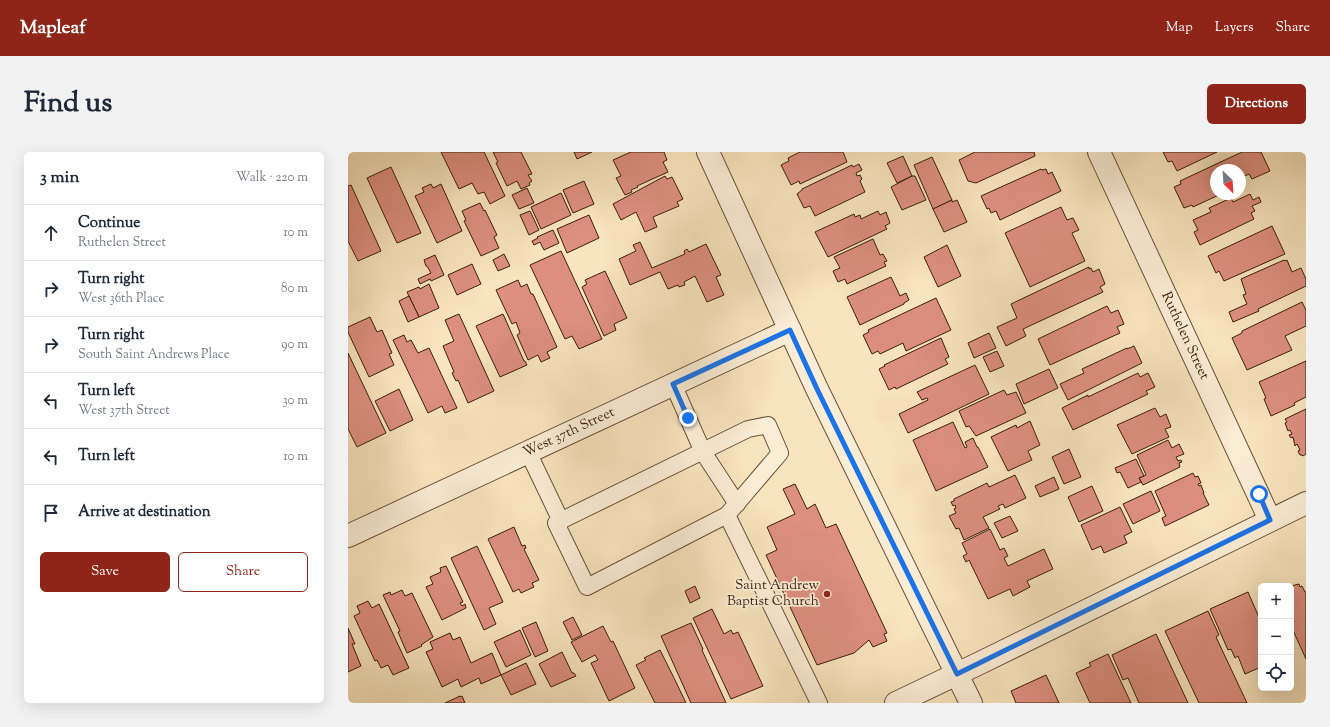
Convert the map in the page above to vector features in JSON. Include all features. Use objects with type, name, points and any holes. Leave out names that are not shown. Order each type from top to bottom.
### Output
[{"type":"street","points":[[708,152],[817,389],[971,703]]},
{"type":"street","name":"Ruthelen Street","points":[[1099,152],[1270,520]]},
{"type":"street","name":"West 37th Street","points":[[348,536],[790,330]]},
{"type":"street","points":[[896,703],[1306,503]]},
{"type":"lane","points":[[673,384],[703,452],[732,509],[819,703]]},
{"type":"lane","points":[[768,424],[780,453],[732,509],[587,587],[556,523],[703,452],[748,429],[768,424]]},
{"type":"lane","points":[[528,452],[561,521]]},
{"type":"building","points":[[441,152],[484,152],[505,196],[490,204],[484,192],[478,194],[472,183],[459,189]]},
{"type":"building","points":[[493,152],[521,152],[532,174],[528,175],[532,181],[529,183],[530,185],[521,189],[517,181],[507,186],[496,163],[498,162]]},
{"type":"building","points":[[574,152],[592,152],[577,159]]},
{"type":"building","points":[[631,152],[664,152],[667,160],[663,162],[668,172],[637,186],[638,187],[631,190],[632,192],[625,195],[616,178],[621,176],[613,160]]},
{"type":"building","points":[[800,152],[843,152],[847,162],[800,184],[799,181],[791,185],[781,165],[789,161],[788,158]]},
{"type":"building","points":[[975,152],[1034,152],[1035,156],[976,183],[968,181],[959,160]]},
{"type":"building","points":[[1163,152],[1217,152],[1177,171],[1172,161],[1168,162]]},
{"type":"building","points":[[1242,152],[1261,152],[1270,171],[1252,179],[1249,174],[1246,175],[1246,164],[1216,164]]},
{"type":"building","points":[[903,156],[912,176],[897,183],[887,163]]},
{"type":"building","points":[[932,157],[952,200],[933,209],[914,165]]},
{"type":"building","points":[[859,164],[862,170],[856,173],[857,176],[860,175],[862,179],[860,181],[865,192],[815,216],[810,206],[804,208],[797,194],[802,189],[852,165],[853,167]]},
{"type":"building","points":[[391,167],[421,233],[397,243],[367,178]]},
{"type":"building","points":[[1210,167],[1210,199],[1193,207],[1192,205],[1184,208],[1174,187],[1181,184],[1180,181]]},
{"type":"building","points":[[1041,169],[1046,169],[1048,174],[1052,172],[1061,191],[1000,220],[996,211],[991,213],[989,208],[987,209],[981,196]]},
{"type":"building","points":[[665,176],[667,179],[672,177],[683,199],[677,202],[679,206],[653,217],[657,227],[645,232],[636,212],[621,220],[613,204]]},
{"type":"building","points":[[912,176],[915,176],[926,200],[902,210],[891,187]]},
{"type":"building","points":[[584,181],[594,204],[573,213],[563,190]]},
{"type":"building","points":[[431,184],[433,188],[441,184],[462,231],[437,243],[415,196],[424,192],[422,188]]},
{"type":"building","points":[[351,185],[381,251],[358,261],[348,241],[348,186]]},
{"type":"building","points":[[527,188],[534,203],[519,209],[512,195]]},
{"type":"building","points":[[561,193],[571,215],[541,229],[531,207]]},
{"type":"building","points":[[1250,194],[1253,200],[1259,197],[1261,202],[1252,206],[1255,211],[1251,213],[1254,219],[1200,245],[1194,232],[1198,230],[1193,220],[1211,212],[1209,208],[1227,200],[1232,200],[1233,202],[1237,200],[1246,200],[1246,196]]},
{"type":"building","points":[[952,200],[952,202],[957,200],[967,222],[944,232],[933,209]]},
{"type":"building","points":[[480,203],[497,235],[494,237],[499,248],[481,256],[464,221],[466,220],[462,211]]},
{"type":"building","points":[[1061,207],[1067,220],[1073,218],[1079,230],[1072,233],[1085,261],[1030,287],[1005,233]]},
{"type":"building","points":[[530,211],[539,230],[529,235],[520,215]]},
{"type":"building","points":[[878,211],[880,215],[886,212],[890,223],[885,226],[887,229],[828,257],[815,232],[854,214],[855,217],[860,215],[861,219]]},
{"type":"building","points":[[589,215],[599,238],[567,253],[557,229]]},
{"type":"building","points":[[1272,226],[1285,254],[1224,281],[1219,271],[1216,273],[1208,256]]},
{"type":"building","points":[[553,230],[559,243],[544,250],[540,242],[534,245],[532,241],[538,238],[537,237]]},
{"type":"building","points":[[873,239],[880,255],[883,254],[887,261],[884,262],[886,266],[847,284],[845,279],[838,282],[833,271],[840,268],[834,257]]},
{"type":"building","points":[[640,242],[652,268],[685,254],[684,251],[687,249],[689,252],[706,244],[721,275],[716,277],[724,295],[707,302],[695,276],[684,282],[685,285],[679,287],[678,285],[668,289],[660,272],[630,285],[619,259],[636,251],[633,245]]},
{"type":"building","points":[[947,245],[961,276],[938,287],[924,257]]},
{"type":"building","points":[[561,251],[602,339],[579,349],[572,336],[565,339],[530,265]]},
{"type":"building","points":[[504,254],[510,266],[498,271],[493,260]]},
{"type":"building","points":[[435,255],[444,275],[420,284],[418,279],[431,273],[424,260]]},
{"type":"building","points":[[1287,260],[1292,272],[1301,268],[1306,279],[1306,286],[1258,309],[1259,311],[1233,322],[1229,312],[1247,304],[1243,295],[1246,294],[1241,279]]},
{"type":"building","points":[[472,264],[481,284],[457,295],[448,275]]},
{"type":"building","points":[[1089,267],[1089,269],[1091,268],[1093,272],[1099,269],[1105,284],[1100,287],[1103,292],[1023,329],[1026,336],[1006,346],[997,327],[1017,318],[1011,304]]},
{"type":"building","points":[[605,271],[627,318],[614,324],[616,330],[604,336],[582,287],[587,284],[585,280]]},
{"type":"building","points":[[891,277],[900,296],[906,293],[909,300],[904,304],[860,325],[847,297]]},
{"type":"building","points":[[518,280],[521,287],[527,284],[531,294],[533,294],[557,347],[547,352],[550,358],[541,362],[538,355],[528,360],[517,335],[520,333],[516,322],[512,324],[496,290]]},
{"type":"building","points":[[429,284],[439,308],[419,317],[407,292],[419,287],[420,289]]},
{"type":"building","points":[[409,296],[419,317],[408,322],[399,301]]},
{"type":"building","points":[[936,298],[951,330],[906,351],[903,343],[880,354],[878,351],[872,354],[863,335],[869,332],[868,330]]},
{"type":"building","points":[[1302,302],[1306,310],[1306,326],[1285,336],[1292,350],[1247,370],[1232,338],[1242,333],[1242,331]]},
{"type":"building","points":[[1107,306],[1111,313],[1118,310],[1124,324],[1117,327],[1120,333],[1050,365],[1038,339]]},
{"type":"building","points":[[459,314],[494,391],[468,403],[458,380],[456,381],[452,373],[454,372],[443,346],[454,341],[445,320]]},
{"type":"building","points":[[503,314],[527,365],[500,377],[476,326]]},
{"type":"building","points":[[370,317],[377,332],[382,330],[392,353],[389,354],[394,365],[369,377],[348,332],[348,327]]},
{"type":"building","points":[[989,333],[996,348],[974,358],[968,343]]},
{"type":"building","points":[[404,335],[407,342],[411,340],[418,353],[429,348],[457,408],[445,413],[442,406],[428,413],[393,340]]},
{"type":"building","points":[[941,338],[949,357],[945,359],[948,364],[896,389],[895,387],[889,390],[879,369],[885,366],[884,365]]},
{"type":"building","points":[[1134,346],[1142,363],[1068,400],[1060,384],[1084,373],[1082,369]]},
{"type":"building","points":[[997,351],[1004,366],[990,372],[983,357]]},
{"type":"building","points":[[348,353],[386,433],[357,447],[348,429]]},
{"type":"building","points":[[1306,361],[1306,397],[1294,403],[1295,405],[1271,416],[1264,399],[1266,398],[1259,382]]},
{"type":"building","points":[[975,365],[989,394],[908,433],[899,414],[928,400],[927,398],[922,400],[917,392]]},
{"type":"building","points":[[1049,369],[1058,388],[1024,404],[1016,384]]},
{"type":"building","points":[[1138,373],[1140,377],[1148,373],[1155,387],[1146,391],[1148,394],[1073,430],[1062,408]]},
{"type":"building","points":[[399,389],[413,420],[390,431],[375,401]]},
{"type":"building","points":[[1004,390],[1007,395],[1016,392],[1026,413],[976,436],[969,426],[966,427],[959,411]]},
{"type":"building","points":[[1155,408],[1160,417],[1166,414],[1171,427],[1165,429],[1169,437],[1132,454],[1117,425]]},
{"type":"building","points":[[1306,409],[1306,454],[1303,456],[1300,455],[1298,451],[1300,450],[1297,444],[1295,446],[1293,437],[1291,438],[1289,435],[1292,434],[1290,430],[1288,431],[1285,423],[1287,422],[1285,419]]},
{"type":"building","points":[[1030,421],[1040,445],[1028,451],[1032,460],[1008,471],[991,437],[1016,425],[1017,428]]},
{"type":"building","points":[[953,422],[965,448],[967,447],[965,442],[973,438],[988,467],[936,491],[913,440]]},
{"type":"building","points":[[1168,440],[1172,448],[1179,444],[1184,454],[1176,457],[1178,461],[1181,460],[1182,462],[1179,463],[1180,467],[1143,485],[1139,478],[1146,475],[1137,455]]},
{"type":"building","points":[[1069,449],[1081,477],[1064,484],[1052,457]]},
{"type":"building","points":[[1136,459],[1144,476],[1139,478],[1141,482],[1128,488],[1120,472],[1117,473],[1115,468]]},
{"type":"building","points":[[1193,473],[1195,477],[1198,476],[1201,483],[1198,484],[1199,486],[1201,485],[1209,505],[1165,526],[1162,518],[1166,516],[1155,491]]},
{"type":"building","points":[[1015,475],[1026,498],[1005,508],[1003,504],[998,506],[1000,509],[983,517],[989,528],[964,540],[959,528],[956,529],[949,516],[956,513],[954,509],[956,508],[955,505],[953,506],[951,502],[954,501],[954,499],[987,483],[989,487]]},
{"type":"building","points":[[1054,477],[1059,489],[1040,497],[1035,486]]},
{"type":"building","name":"Saint Andrew Baptist Church","points":[[795,484],[807,509],[815,504],[826,528],[836,524],[887,633],[884,634],[887,641],[873,647],[869,640],[854,653],[817,665],[766,555],[777,550],[767,527],[795,514],[783,489]]},
{"type":"building","points":[[1092,486],[1103,511],[1079,522],[1068,497]]},
{"type":"building","points":[[1151,491],[1160,511],[1133,524],[1123,504]]},
{"type":"building","points":[[1120,507],[1132,532],[1124,536],[1127,543],[1104,553],[1101,546],[1092,550],[1081,525]]},
{"type":"building","points":[[1010,516],[1018,531],[1002,538],[994,523]]},
{"type":"building","points":[[514,527],[522,546],[525,545],[526,548],[524,549],[539,580],[532,583],[534,587],[521,593],[519,589],[513,592],[488,539]]},
{"type":"building","points":[[990,529],[1000,550],[1004,548],[1008,556],[1004,558],[1008,566],[1044,549],[1053,569],[1027,581],[1030,587],[1013,596],[1010,589],[988,599],[969,560],[966,562],[963,556],[967,554],[962,543]]},
{"type":"building","points":[[477,546],[503,602],[489,608],[496,624],[484,630],[451,558]]},
{"type":"building","points":[[446,566],[463,602],[460,603],[462,606],[465,604],[466,608],[442,620],[426,587],[433,584],[430,577],[441,572],[440,568]]},
{"type":"building","points":[[1299,584],[1300,587],[1302,586],[1306,592],[1306,659],[1294,633],[1294,585]]},
{"type":"building","points":[[695,586],[700,598],[690,603],[685,591]]},
{"type":"building","points":[[402,590],[405,596],[412,593],[433,637],[421,645],[422,646],[407,653],[398,632],[400,631],[383,595],[390,592],[391,595]]},
{"type":"building","points":[[1248,592],[1258,615],[1258,668],[1245,674],[1238,656],[1235,658],[1231,649],[1228,650],[1210,609]]},
{"type":"building","points":[[368,601],[372,608],[379,604],[409,668],[393,675],[388,665],[381,668],[377,660],[375,661],[354,616],[360,613],[357,606]]},
{"type":"building","points":[[712,609],[724,634],[731,630],[733,634],[738,632],[763,686],[731,699],[693,618]]},
{"type":"building","points":[[1208,611],[1219,635],[1216,637],[1247,703],[1199,703],[1165,631]]},
{"type":"building","points":[[573,617],[582,635],[572,640],[563,622]]},
{"type":"building","points":[[536,622],[548,651],[535,657],[522,628]]},
{"type":"building","points":[[691,623],[726,703],[691,703],[661,636]]},
{"type":"building","points":[[603,626],[611,642],[613,641],[635,688],[609,701],[591,663],[598,660],[595,655],[582,662],[571,642]]},
{"type":"building","points":[[348,628],[355,644],[352,644],[361,666],[348,672]]},
{"type":"building","points":[[520,630],[531,655],[506,667],[494,642]]},
{"type":"building","points":[[450,633],[453,640],[460,637],[471,663],[492,653],[501,675],[481,684],[479,678],[461,687],[458,679],[442,687],[426,652],[433,649],[430,642]]},
{"type":"building","points":[[1156,634],[1188,703],[1139,703],[1128,678],[1123,680],[1112,655]]},
{"type":"building","points":[[660,650],[686,703],[655,703],[636,665],[646,660],[644,658]]},
{"type":"building","points":[[562,652],[572,673],[576,676],[551,687],[539,664]]},
{"type":"building","points":[[1108,654],[1131,703],[1090,703],[1076,673],[1091,666],[1089,663]]},
{"type":"building","points":[[526,663],[536,684],[511,695],[501,675]]},
{"type":"building","points":[[1046,675],[1059,703],[1016,703],[1011,691]]},
{"type":"building","points":[[462,696],[465,703],[445,703]]},
{"type":"place","name":"Saint Andrew Baptist Church","points":[[827,594]]},
{"type":"route","points":[[688,418],[673,384],[790,330],[817,389],[957,674],[1270,520],[1259,494]]}]
